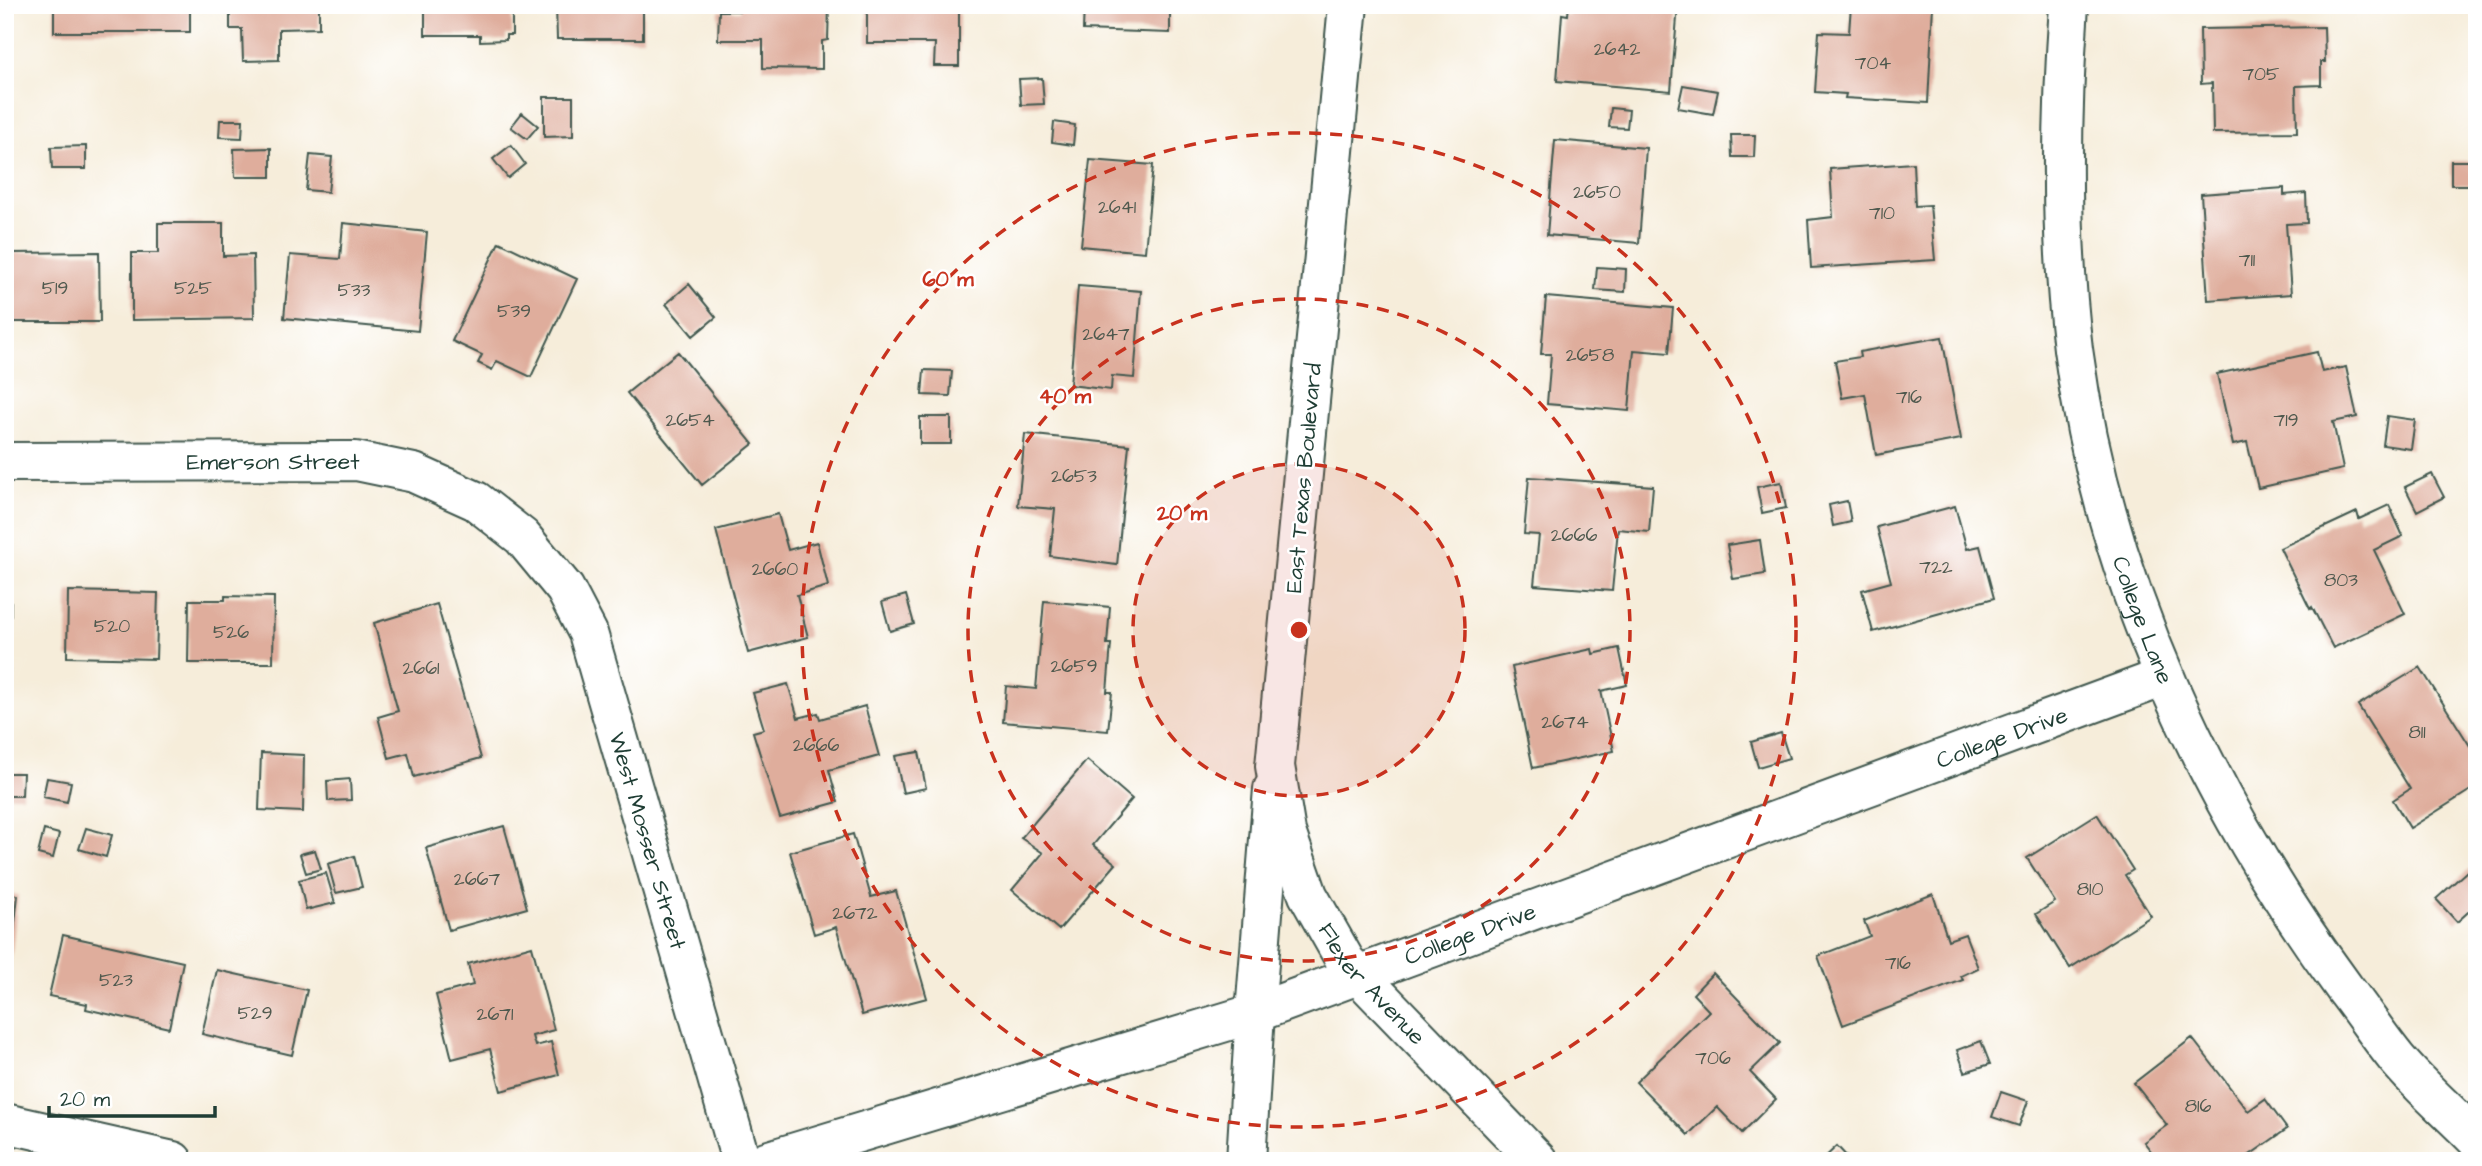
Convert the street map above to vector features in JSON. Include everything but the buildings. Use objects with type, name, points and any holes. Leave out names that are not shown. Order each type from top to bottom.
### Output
[{"type":"street","name":"East Texas Boulevard","points":[[1246,1161],[1275,766],[1348,5]]},
{"type":"street","name":"College Lane","points":[[2069,5],[2065,73],[2063,222],[2073,350],[2096,474],[2133,597],[2164,677],[2217,787],[2300,928],[2398,1060],[2477,1140]]},
{"type":"street","name":"Emerson Street","points":[[5,462],[356,461],[414,473],[476,501],[522,537]]},
{"type":"street","name":"West Mosser Street","points":[[522,537],[565,589],[588,633],[741,1161]]},
{"type":"street","name":"College Drive","points":[[765,1161],[1255,1013],[2164,677]]},
{"type":"street","name":"Flexer Avenue","points":[[1275,766],[1286,832],[1308,895],[1346,962],[1538,1161]]},
{"type":"street","points":[[5,1123],[53,1147],[173,1161]]}]
